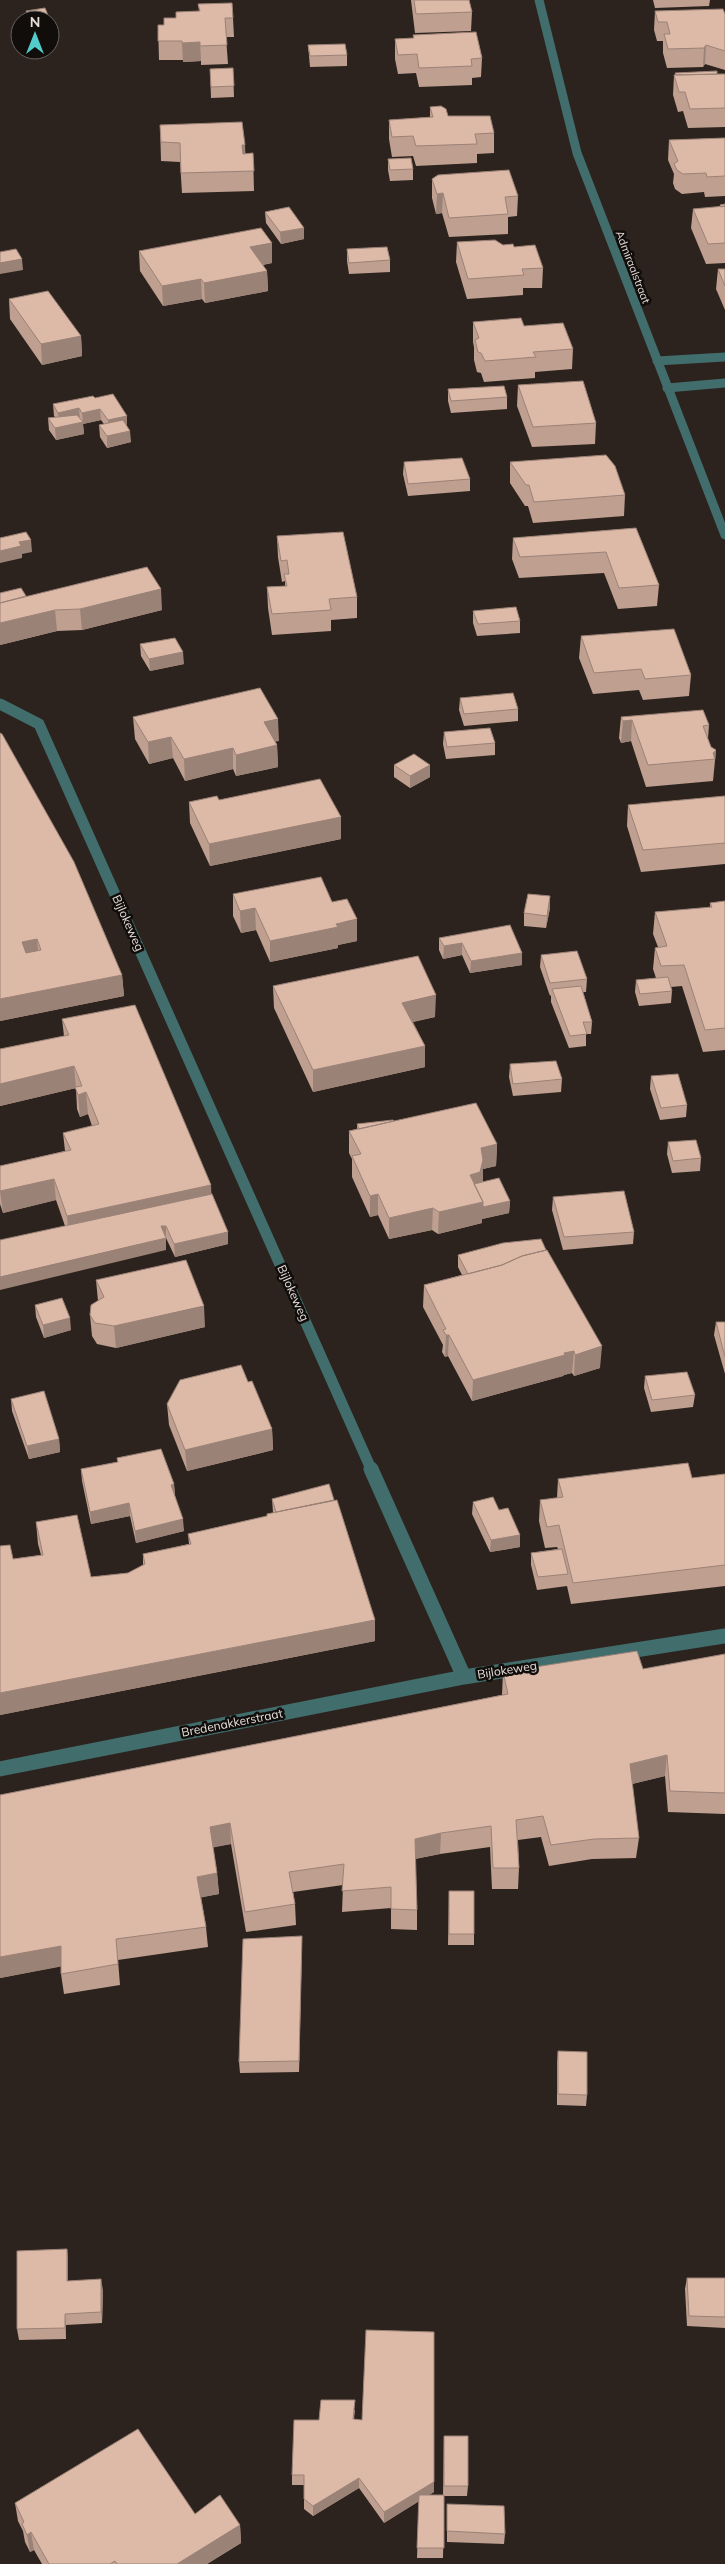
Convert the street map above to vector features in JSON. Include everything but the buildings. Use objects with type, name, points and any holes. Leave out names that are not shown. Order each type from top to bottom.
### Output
[{"type":"street","name":"Admiraalstraat","points":[[539,0],[578,153],[725,535]]},
{"type":"street","points":[[657,361],[725,357]]},
{"type":"street","points":[[667,388],[725,383]]},
{"type":"street","name":"Bijlokeweg","points":[[0,704],[39,724],[464,1677],[725,1636]]},
{"type":"street","name":"Bredenakkerstraat","points":[[0,1769],[464,1677]]}]
